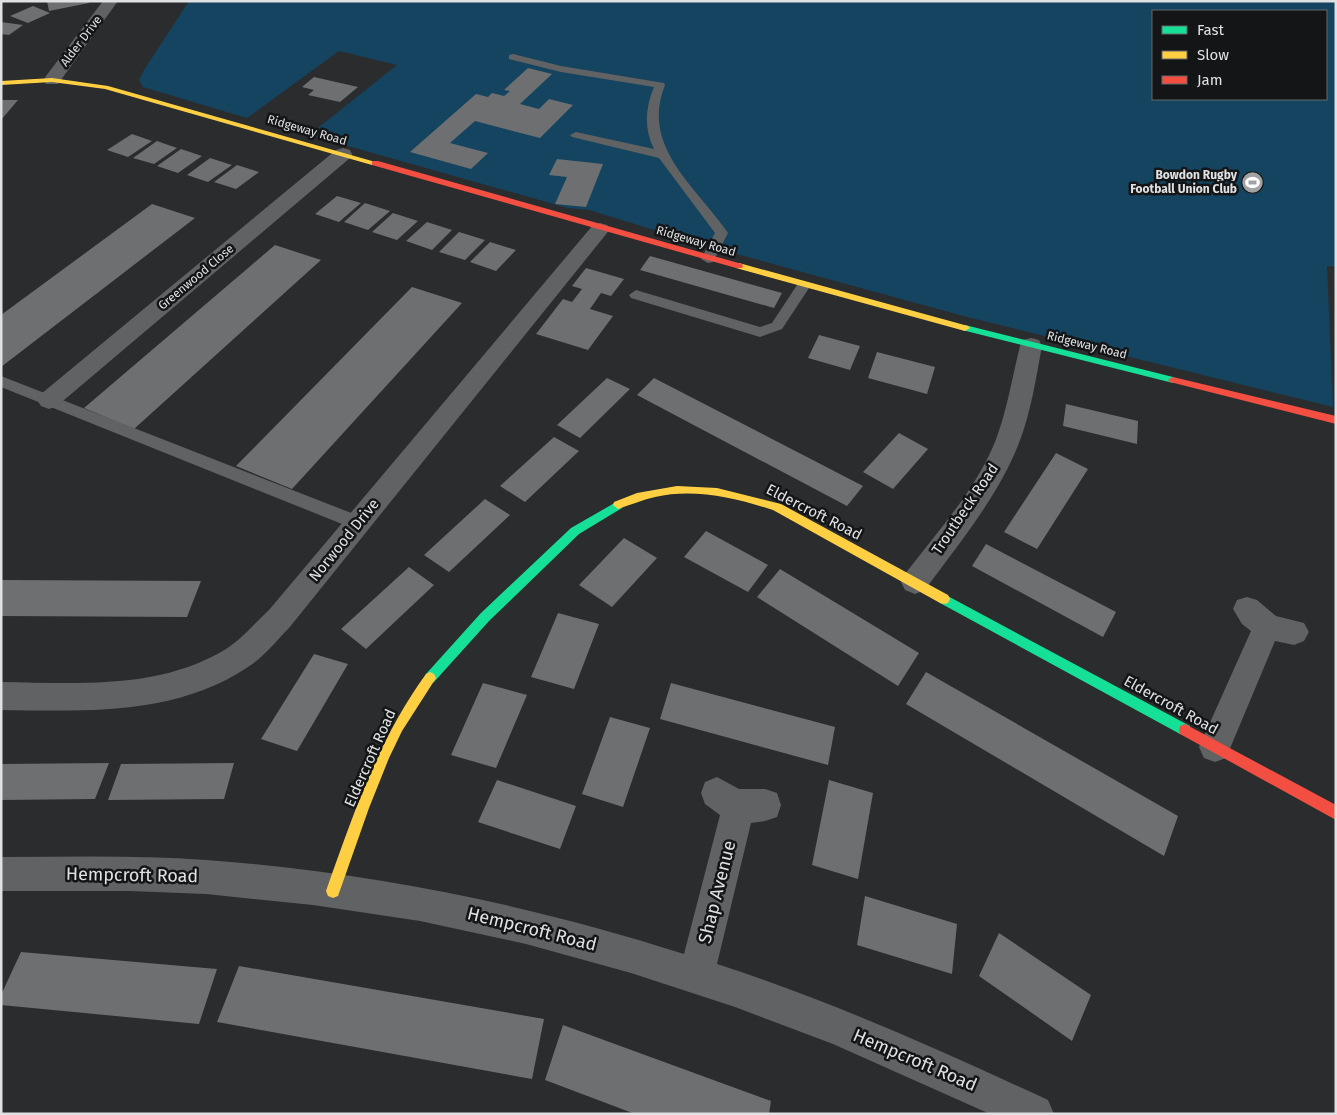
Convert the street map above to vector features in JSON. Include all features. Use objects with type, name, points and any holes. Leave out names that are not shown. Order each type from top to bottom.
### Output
[{"type":"street","name":"Alder Drive","points":[[52,80],[111,1]]},
{"type":"street","name":"Ridgeway Road","points":[[1,83],[52,80],[106,87],[804,285],[1031,346],[1336,420]]},
{"type":"street","name":"Greenwood Close","points":[[49,400],[343,154]]},
{"type":"street","name":"Norwood Drive","points":[[1,696],[104,697],[137,694],[184,684],[214,671],[238,657],[279,619],[600,228]]},
{"type":"street","name":"Troutbeck Road","points":[[915,582],[979,492],[998,461],[1014,420],[1031,346]]},
{"type":"street","name":"Eldercroft Road","points":[[333,891],[385,754],[408,710],[432,676],[453,651],[575,531],[594,516],[614,504],[641,495],[676,489],[717,490],[750,496],[776,507],[1336,813]]},
{"type":"street","points":[[1215,747],[1270,623]]},
{"type":"street","name":"Shap Avenue","points":[[696,977],[740,802]]},
{"type":"street","name":"Hempcroft Road","points":[[1,874],[142,873],[267,882],[487,916],[625,954],[848,1031],[1034,1114]]},
{"type":"lane","points":[[512,57],[561,69],[660,84],[654,96],[653,137],[663,154],[722,233],[708,259]]},
{"type":"lane","points":[[576,135],[663,154]]},
{"type":"lane","points":[[636,295],[760,332],[777,326],[804,285]]},
{"type":"lane","points":[[1,381],[358,523]]},
{"type":"shaded area","points":[[189,1],[1336,1],[1336,267],[1327,266],[1333,407],[967,317],[700,244],[589,210],[568,208],[309,135],[397,65],[339,51],[247,118],[143,87],[139,80]]},
{"type":"building","points":[[47,1],[88,1],[89,3],[49,11]]},
{"type":"building","points":[[33,6],[50,13],[28,23],[10,16]]},
{"type":"building","points":[[1,22],[23,25],[9,35],[1,34]]},
{"type":"building","points":[[528,68],[552,74],[520,104],[539,109],[549,99],[573,105],[540,138],[475,121],[450,143],[488,153],[471,169],[410,152],[476,94],[488,97],[492,93],[504,96],[510,91],[504,90]]},
{"type":"building","points":[[314,77],[358,87],[340,102],[308,95],[314,90],[302,87]]},
{"type":"building","points":[[1,100],[18,100],[1,120]]},
{"type":"building","points":[[132,134],[152,141],[128,157],[107,150]]},
{"type":"building","points":[[157,141],[177,148],[154,164],[133,158]]},
{"type":"building","points":[[181,149],[202,156],[178,173],[157,166]]},
{"type":"building","points":[[210,158],[232,165],[208,182],[187,175]]},
{"type":"building","points":[[557,159],[603,164],[586,207],[555,204],[567,177],[549,175]]},
{"type":"building","points":[[237,165],[259,172],[236,189],[214,182]]},
{"type":"building","points":[[337,196],[361,203],[339,222],[315,214]]},
{"type":"building","points":[[365,203],[390,211],[368,230],[344,222]]},
{"type":"building","points":[[152,204],[195,218],[1,367],[1,315]]},
{"type":"building","points":[[393,213],[418,221],[397,240],[372,232]]},
{"type":"building","points":[[427,222],[452,230],[432,250],[406,241]]},
{"type":"building","points":[[459,232],[485,240],[465,260],[439,252]]},
{"type":"building","points":[[490,242],[516,250],[496,271],[470,262]]},
{"type":"building","points":[[275,245],[321,260],[134,429],[84,408]]},
{"type":"building","points":[[650,256],[782,293],[774,308],[640,270]]},
{"type":"building","points":[[586,268],[624,279],[611,296],[601,293],[590,309],[613,316],[588,350],[536,334],[563,299],[572,302],[582,289],[572,286]]},
{"type":"building","points":[[412,287],[462,303],[292,489],[236,466]]},
{"type":"building","points":[[819,335],[860,346],[850,370],[808,358]]},
{"type":"building","points":[[877,352],[935,367],[927,394],[868,378]]},
{"type":"building","points":[[607,378],[630,389],[580,438],[557,425]]},
{"type":"building","points":[[654,378],[863,486],[847,506],[637,395]]},
{"type":"building","points":[[1066,404],[1138,421],[1137,444],[1063,426]]},
{"type":"building","points":[[899,433],[928,449],[893,489],[863,472]]},
{"type":"building","points":[[554,437],[579,451],[525,502],[500,486]]},
{"type":"building","points":[[1056,453],[1088,469],[1037,549],[1004,532]]},
{"type":"building","points":[[485,499],[510,515],[449,572],[424,555]]},
{"type":"building","points":[[706,531],[768,565],[748,592],[684,557]]},
{"type":"building","points":[[624,538],[657,558],[612,607],[579,585]]},
{"type":"building","points":[[986,544],[1116,612],[1103,637],[972,566]]},
{"type":"building","points":[[409,567],[434,585],[366,649],[341,629]]},
{"type":"building","points":[[780,569],[919,653],[898,686],[757,597]]},
{"type":"building","points":[[1,580],[201,581],[187,617],[1,616]]},
{"type":"building","points":[[558,613],[599,624],[574,689],[531,677]]},
{"type":"building","points":[[314,654],[348,664],[297,751],[261,739]]},
{"type":"building","points":[[926,672],[1178,816],[1164,856],[906,704]]},
{"type":"building","points":[[483,683],[527,695],[496,768],[451,755]]},
{"type":"building","points":[[671,683],[835,727],[828,765],[660,719]]},
{"type":"building","points":[[610,717],[650,728],[623,807],[582,794]]},
{"type":"building","points":[[109,763],[95,799],[1,800],[1,764]]},
{"type":"building","points":[[234,763],[224,799],[108,800],[121,764]]},
{"type":"building","points":[[497,780],[576,806],[560,849],[478,822]]},
{"type":"building","points":[[829,780],[873,793],[858,879],[812,865]]},
{"type":"building","points":[[865,896],[957,924],[952,974],[857,945]]},
{"type":"building","points":[[999,933],[1091,995],[1072,1041],[979,976]]},
{"type":"building","points":[[21,952],[217,969],[199,1024],[1,1005],[1,995]]},
{"type":"building","points":[[239,966],[544,1019],[532,1079],[217,1022]]},
{"type":"building","points":[[563,1025],[771,1101],[769,1114],[635,1114],[545,1080]]},
{"type":"traffic: fast","points":[[965,328],[1173,380]]},
{"type":"traffic: fast","points":[[430,678],[485,617],[575,531],[618,505]]},
{"type":"traffic: fast","points":[[944,599],[1185,730]]},
{"type":"traffic: slow","points":[[1,83],[52,80],[106,87],[375,163]]},
{"type":"traffic: slow","points":[[739,266],[965,328]]},
{"type":"traffic: slow","points":[[618,505],[637,497],[677,490],[717,492],[758,501],[777,507],[944,599]]},
{"type":"traffic: slow","points":[[333,891],[362,808],[385,753],[398,727],[430,678]]},
{"type":"traffic: jam","points":[[375,163],[739,266]]},
{"type":"traffic: jam","points":[[1173,380],[1336,420]]},
{"type":"traffic: jam","points":[[1185,730],[1336,813]]},
{"type":"place","name":"Bowdon Rugby Football Union Club","points":[[1253,182]]}]
